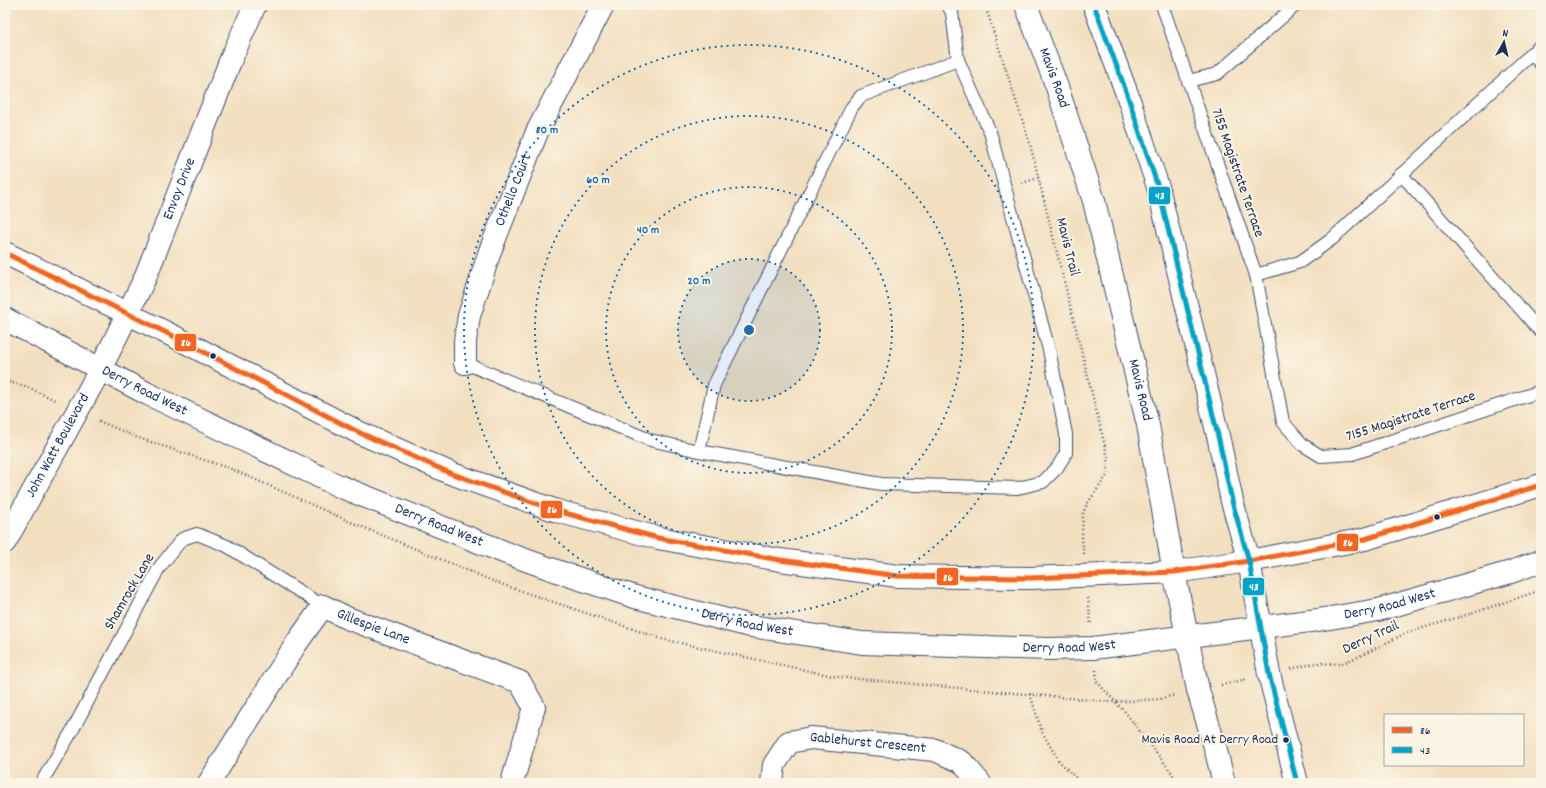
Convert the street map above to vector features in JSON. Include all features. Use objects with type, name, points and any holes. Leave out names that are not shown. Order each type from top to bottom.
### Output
[{"type":"main road","name":"Envoy Drive","points":[[100,370],[145,278],[231,60],[256,5]]},
{"type":"main road","name":"Othello Court","points":[[465,363],[465,341],[469,316],[490,251],[537,132],[603,5]]},
{"type":"main road","name":"Mavis Road","points":[[1026,5],[1057,87],[1094,201],[1148,425],[1174,572],[1198,690],[1224,783]]},
{"type":"main road","points":[[1094,5],[1127,94],[1158,187],[1220,440],[1232,501],[1249,561],[1269,674],[1297,783]]},
{"type":"main road","points":[[5,253],[177,338],[358,432],[450,473],[557,511],[658,538],[780,560],[898,576],[1031,578],[1086,577],[1174,572],[1249,561],[1365,539],[1541,485]]},
{"type":"main road","name":"Derry Road West","points":[[5,319],[100,370],[339,486],[509,554],[568,575],[635,597],[751,626],[862,643],[1049,649],[1093,648],[1318,620],[1378,610],[1511,572],[1541,561]]},
{"type":"main road","name":"John Watt Boulevard","points":[[5,542],[100,370]]},
{"type":"main road","name":"Gillespie Lane","points":[[209,783],[296,644],[323,606],[347,618],[520,682],[534,707],[512,783]]},
{"type":"main road","name":"Gablehurst Crescent","points":[[772,783],[774,765],[788,742],[811,738],[935,750],[962,762],[980,783]]},
{"type":"lane","points":[[465,363],[650,440],[699,451],[881,484],[1018,488],[1043,482],[1057,468],[1066,453],[1066,434],[1049,350],[990,132],[958,60],[952,13],[948,5]]},
{"type":"lane","name":"7155 Magistrate Terrace","points":[[1162,5],[1256,276],[1283,422],[1303,445],[1321,456],[1352,454],[1541,391]]},
{"type":"lane","points":[[1188,81],[1217,74],[1296,5]]},
{"type":"lane","points":[[1256,276],[1300,262],[1332,238],[1541,45]]},
{"type":"lane","points":[[1531,54],[1541,64]]},
{"type":"lane","points":[[699,451],[714,385],[852,107],[861,96],[958,60]]},
{"type":"lane","points":[[1402,174],[1541,332]]},
{"type":"lane","name":"Shamrock Lane","points":[[41,783],[72,731],[159,568],[182,539],[197,534],[227,546],[323,606]]},
{"type":"path","name":"Mavis Trail","points":[[985,5],[1030,144],[1108,458],[1108,474],[1087,504],[1083,513],[1082,538],[1097,682],[1125,712],[1178,783]]},
{"type":"path","points":[[5,381],[25,386]]},
{"type":"path","name":"Derry Trail","points":[[1160,699],[1316,663],[1340,664],[1358,657],[1406,633],[1473,613],[1541,590]]},
{"type":"path","points":[[1030,694],[1042,732],[1059,761],[1081,783]]},
{"type":"transit line","name":"43","points":[[1094,5],[1127,94],[1158,187],[1219,440],[1232,501],[1249,561],[1269,674],[1297,783]]},
{"type":"transit line","name":"86","points":[[5,253],[177,338],[358,432],[450,473],[557,511],[658,538],[780,560],[898,576],[1031,578],[1174,572],[1249,561],[1365,539],[1541,485]]},
{"type":"place","name":"Mavis Road At Derry Road","points":[[1286,740]]}]
